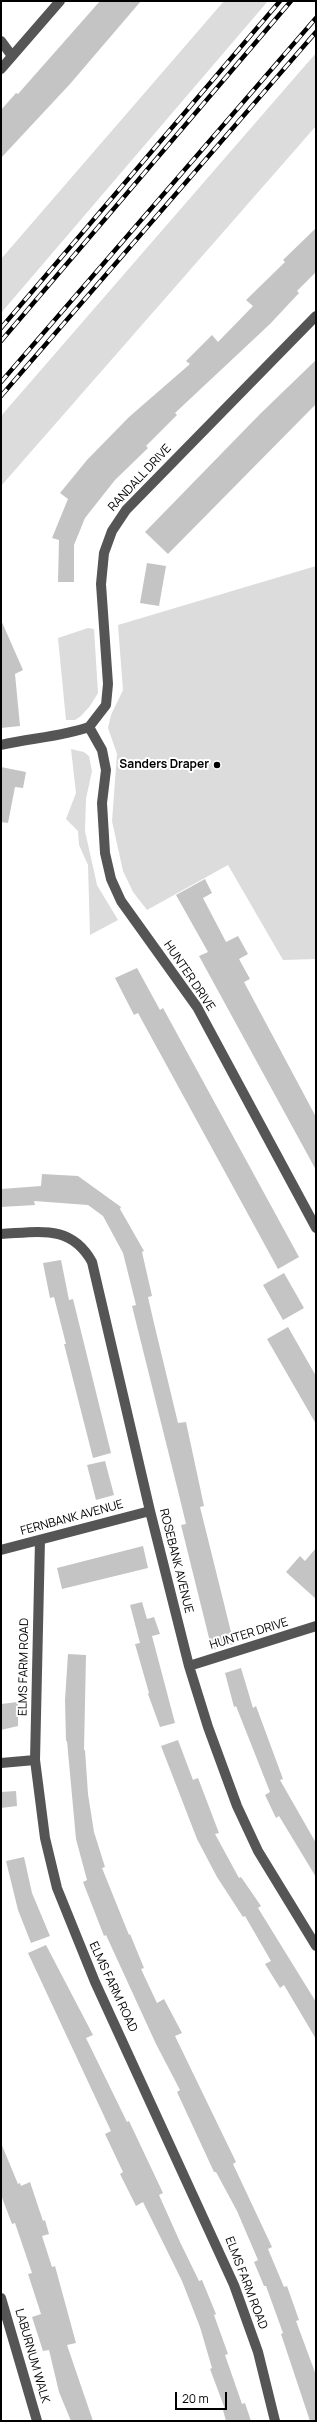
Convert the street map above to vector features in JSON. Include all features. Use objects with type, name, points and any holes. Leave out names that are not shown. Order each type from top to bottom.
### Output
[{"type":"street","points":[[1,69],[60,1]]},
{"type":"street","points":[[1,41],[12,56]]},
{"type":"street","name":"RANDALL DRIVE","points":[[88,727],[106,706],[108,684],[101,584],[104,553],[112,530],[126,510],[316,316]]},
{"type":"street","points":[[1,746],[28,738],[72,733],[88,727]]},
{"type":"street","name":"HUNTER DRIVE","points":[[88,727],[102,750],[106,770],[102,803],[105,853],[111,880],[121,901],[197,1007],[316,1228]]},
{"type":"street","name":"ROSEBANK AVENUE","points":[[1,1234],[62,1233],[85,1249],[92,1262],[150,1511],[189,1666],[208,1727],[237,1806],[258,1851],[316,1946]]},
{"type":"street","name":"FERNBANK AVENUE","points":[[1,1550],[150,1511]]},
{"type":"street","name":"ELMS FARM ROAD","points":[[40,1540],[35,1760],[45,1838],[57,1888],[95,1982],[234,2285],[258,2352],[275,2421]]},
{"type":"street","name":"HUNTER DRIVE","points":[[189,1666],[316,1626]]},
{"type":"street","points":[[1,1763],[35,1760]]},
{"type":"street","name":"LABURNUM WALK","points":[[1,2298],[37,2421]]},
{"type":"shaded area","points":[[224,1],[268,1],[1,313],[1,259]]},
{"type":"shaded area","points":[[316,53],[316,126],[1,486],[1,416]]},
{"type":"shaded area","name":"Sanders Draper","points":[[316,566],[316,959],[283,960],[228,865],[147,910],[133,892],[123,871],[112,821],[117,754],[108,728],[111,715],[123,690],[118,625]]},
{"type":"shaded area","points":[[88,628],[94,629],[98,693],[90,706],[81,716],[75,720],[66,720],[58,638]]},
{"type":"shaded area","points":[[71,749],[84,752],[89,756],[92,771],[86,799],[85,831],[97,885],[118,920],[90,935],[88,865],[79,845],[78,831],[66,819],[76,793]]},
{"type":"building","points":[[100,1],[141,1],[70,84],[1,158],[1,110],[16,93],[18,94]]},
{"type":"building","points":[[316,228],[316,272],[297,291],[299,293],[270,324],[175,413],[177,415],[146,446],[148,448],[115,480],[85,518],[74,545],[74,582],[58,582],[59,540],[52,538],[68,499],[60,493],[87,460],[129,417],[190,364],[186,361],[212,335],[218,342],[253,306],[246,300],[285,262],[283,260]]},
{"type":"building","points":[[316,360],[316,404],[168,554],[145,532],[261,413]]},
{"type":"building","points":[[147,563],[166,566],[159,606],[140,603]]},
{"type":"building","points":[[1,620],[23,670],[15,674],[20,726],[1,728]]},
{"type":"building","points":[[1,767],[26,772],[23,788],[15,787],[8,823],[1,822]]},
{"type":"building","points":[[205,879],[212,893],[203,898],[226,942],[238,936],[248,954],[239,959],[250,979],[244,982],[316,1117],[316,1170],[199,956],[208,952],[176,895]]},
{"type":"building","points":[[137,968],[160,1010],[163,1008],[299,1257],[278,1269],[138,1013],[134,1015],[115,978]]},
{"type":"building","points":[[42,1174],[78,1176],[121,1207],[120,1209],[144,1251],[142,1252],[152,1296],[148,1297],[153,1319],[178,1423],[186,1422],[204,1506],[200,1507],[234,1644],[212,1650],[181,1525],[186,1524],[132,1306],[136,1305],[123,1253],[103,1216],[88,1205],[34,1201],[35,1205],[1,1207],[1,1189],[41,1186]]},
{"type":"building","points":[[61,1260],[69,1300],[73,1299],[111,1453],[93,1458],[64,1344],[66,1344],[54,1297],[50,1298],[43,1263]]},
{"type":"building","points":[[284,1273],[304,1308],[283,1320],[263,1285]]},
{"type":"building","points":[[288,1327],[316,1376],[316,1424],[267,1339]]},
{"type":"building","points":[[105,1461],[114,1495],[96,1500],[87,1465]]},
{"type":"building","points":[[143,1546],[148,1568],[62,1589],[57,1568]]},
{"type":"building","points":[[316,1548],[316,1599],[286,1572],[300,1556],[305,1561]]},
{"type":"building","points":[[142,1602],[147,1619],[154,1617],[160,1634],[152,1636],[175,1723],[160,1727],[148,1694],[149,1693],[135,1644],[140,1643],[130,1605]]},
{"type":"building","points":[[68,1654],[86,1655],[84,1750],[88,1794],[94,1832],[105,1867],[102,1868],[144,1968],[141,1969],[157,2003],[164,1999],[182,2033],[175,2036],[236,2162],[233,2164],[272,2247],[268,2249],[284,2287],[287,2286],[299,2320],[296,2321],[316,2375],[316,2421],[310,2421],[281,2334],[283,2333],[266,2286],[264,2286],[254,2262],[258,2260],[237,2211],[216,2172],[214,2172],[177,2092],[180,2090],[156,2044],[106,1935],[104,1936],[83,1882],[87,1880],[76,1839],[66,1741],[65,1700]]},
{"type":"building","points":[[241,1668],[253,1708],[256,1706],[283,1779],[280,1780],[316,1843],[316,1877],[279,1816],[276,1818],[265,1795],[270,1792],[236,1706],[234,1707],[225,1673]]},
{"type":"building","points":[[18,1702],[18,1726],[1,1730],[1,1704]]},
{"type":"building","points":[[178,1740],[193,1780],[198,1778],[219,1833],[215,1834],[239,1878],[241,1877],[261,1906],[258,1908],[316,2002],[316,2039],[284,1985],[280,1988],[265,1964],[271,1961],[245,1916],[243,1917],[217,1877],[197,1839],[161,1746]]},
{"type":"building","points":[[16,1791],[17,1806],[1,1808],[1,1792]]},
{"type":"building","points":[[24,1857],[32,1893],[50,1936],[31,1943],[18,1910],[6,1861]]},
{"type":"building","points":[[46,1945],[93,2035],[86,2038],[127,2122],[129,2121],[163,2193],[159,2195],[180,2242],[199,2281],[202,2280],[216,2314],[214,2315],[228,2354],[225,2355],[242,2404],[245,2403],[251,2421],[226,2421],[223,2410],[225,2409],[210,2369],[212,2368],[200,2327],[182,2281],[143,2202],[136,2206],[120,2174],[123,2172],[105,2134],[111,2131],[28,1953]]},
{"type":"building","points":[[1,2143],[18,2184],[20,2183],[21,2186],[30,2182],[43,2221],[45,2220],[49,2234],[42,2236],[52,2267],[55,2266],[76,2343],[67,2345],[93,2421],[71,2421],[59,2392],[49,2350],[43,2351],[32,2317],[41,2314],[28,2274],[32,2273],[15,2223],[12,2224],[1,2195]]},
{"type":"railway","points":[[1,328],[280,1]]},
{"type":"railway","points":[[1,341],[291,1]]},
{"type":"railway","points":[[1,382],[316,18]]},
{"type":"railway","points":[[1,396],[316,32]]},
{"type":"place","name":"Sanders Draper","points":[[217,765]]}]
